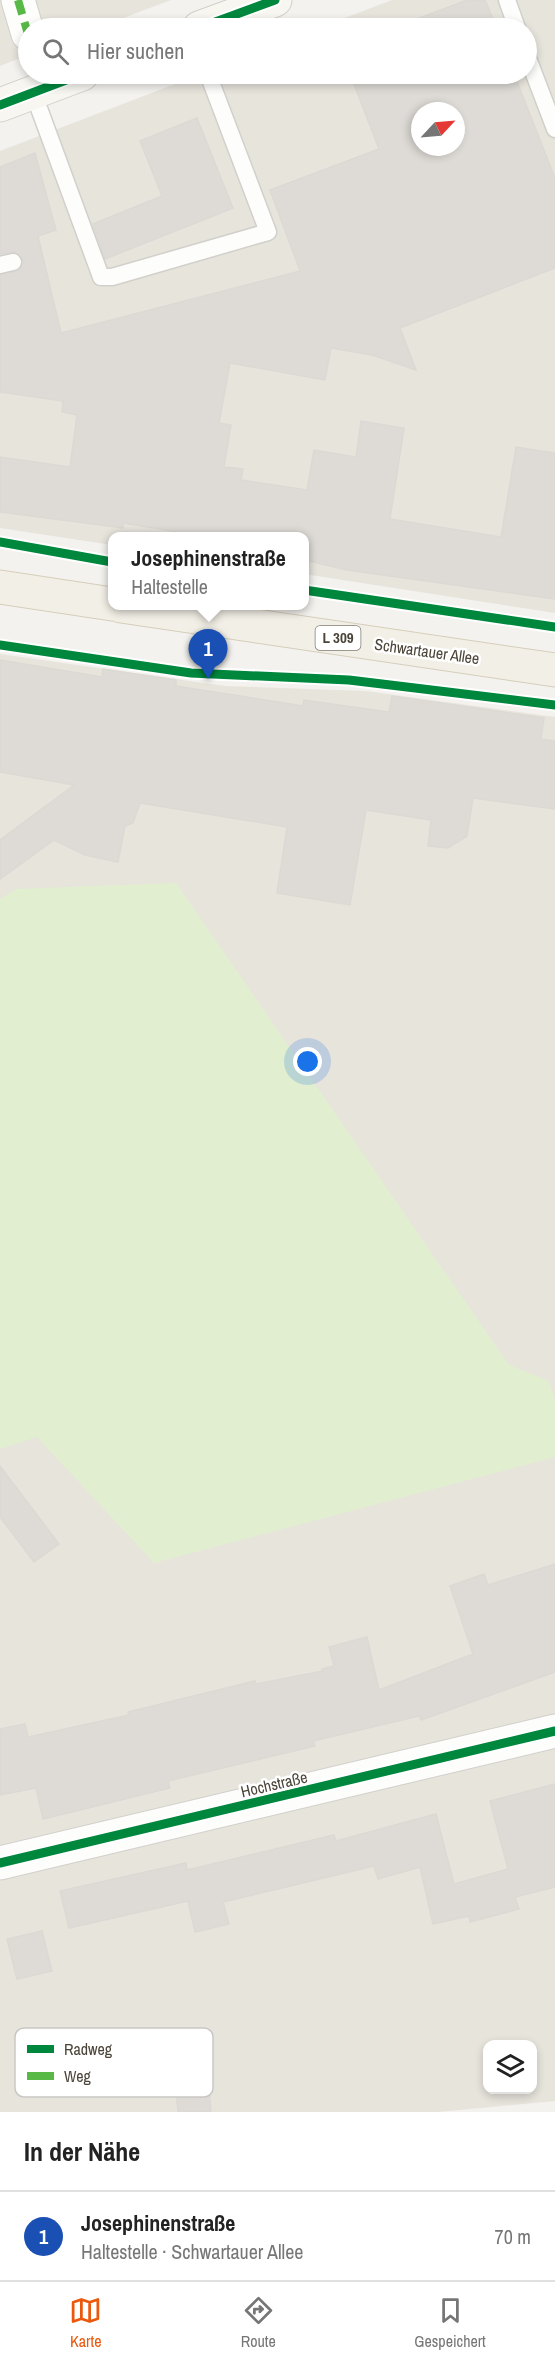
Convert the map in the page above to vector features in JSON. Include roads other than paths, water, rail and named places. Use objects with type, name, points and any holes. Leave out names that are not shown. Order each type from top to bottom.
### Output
[{"type":"main road","points":[[0,587],[108,603]]},
{"type":"main road","name":"Schwartauer Allee","points":[[148,610],[555,670]]},
{"type":"street","points":[[18,0],[23,18]]},
{"type":"street","points":[[226,18],[275,0]]},
{"type":"street","points":[[0,105],[40,84]]},
{"type":"street","name":"Hochstraße","points":[[0,1863],[555,1731]]},
{"type":"lane","points":[[507,0],[513,18]]},
{"type":"lane","points":[[537,82],[555,129]]},
{"type":"lane","points":[[40,84],[101,277],[112,278],[268,232],[211,84]]},
{"type":"place","name":"Josephinenstraße","points":[[208,679]]}]
